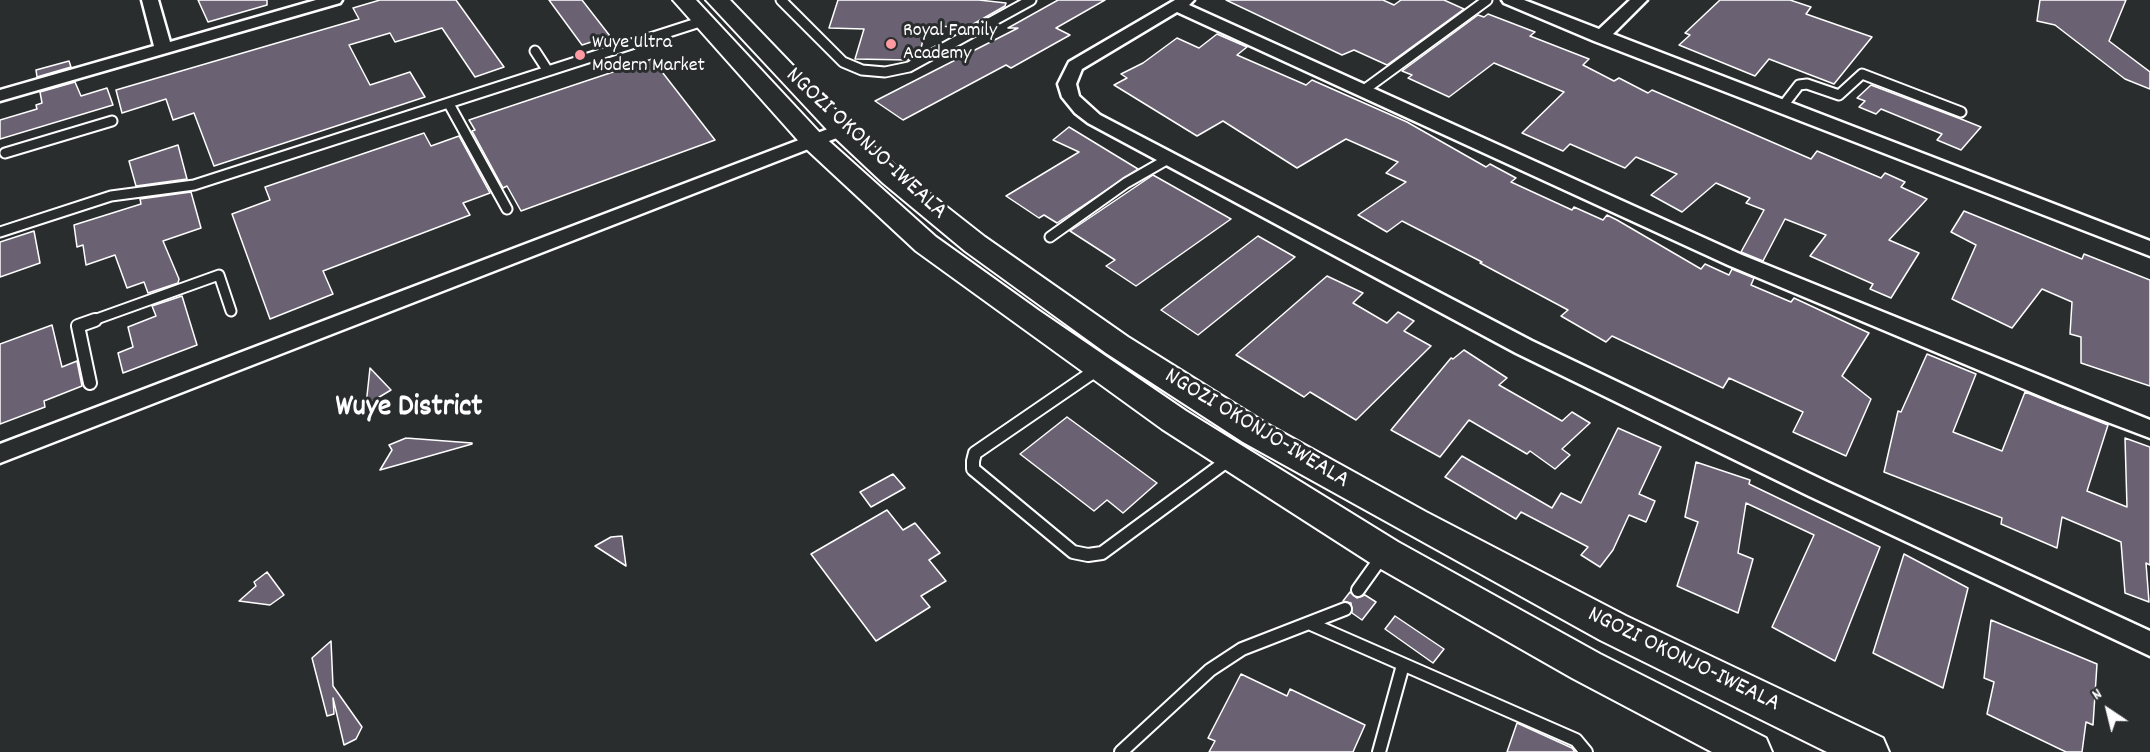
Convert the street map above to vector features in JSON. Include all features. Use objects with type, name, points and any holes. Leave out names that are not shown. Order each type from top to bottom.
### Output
[{"type":"street","points":[[150,0],[163,49]]},
{"type":"street","points":[[0,96],[331,0]]},
{"type":"street","points":[[1510,0],[1600,37],[2150,249]]},
{"type":"street","points":[[1600,37],[1639,0]]},
{"type":"street","points":[[2150,429],[2068,398],[1735,260],[1364,90],[1182,3],[1075,66],[1067,84],[1071,97],[1094,119],[1524,347],[1818,489],[2150,644]]},
{"type":"street","name":"NGOZI OKONJO-IWEALA","points":[[701,7],[826,135],[927,244],[1099,368],[1232,457],[1385,552],[1586,666],[1752,752]]},
{"type":"street","points":[[0,454],[826,135]]},
{"type":"street","name":"NGOZI OKONJO-IWEALA","points":[[826,135],[892,177],[975,244],[1117,345],[1255,433],[1821,741],[1869,752]]},
{"type":"lane","points":[[781,0],[843,63],[862,70],[885,72],[909,67],[1029,0]]},
{"type":"lane","points":[[1364,90],[1487,0]]},
{"type":"lane","points":[[0,232],[111,196],[194,185],[449,104],[548,71],[701,7]]},
{"type":"lane","points":[[535,51],[548,71]]},
{"type":"lane","points":[[1782,107],[1799,85],[1807,84],[1839,95],[1859,74],[1862,74],[1961,112]]},
{"type":"lane","points":[[449,104],[507,209]]},
{"type":"lane","points":[[5,153],[112,121]]},
{"type":"lane","points":[[1050,237],[1126,183],[1168,159]]},
{"type":"lane","points":[[90,383],[78,326],[219,275],[231,311]]},
{"type":"lane","points":[[1099,368],[975,453],[973,461],[973,469],[1072,552],[1088,555],[1102,553],[1232,457]]},
{"type":"lane","points":[[1358,590],[1385,552]]},
{"type":"lane","points":[[1121,752],[1210,670],[1242,649],[1346,609]]},
{"type":"lane","points":[[1311,624],[1576,740],[1586,752]]},
{"type":"lane","points":[[1380,752],[1403,665]]},
{"type":"building","points":[[198,0],[267,0],[267,5],[208,22]]},
{"type":"building","points":[[380,0],[456,0],[504,67],[475,77],[442,28],[395,42],[390,33],[349,45],[370,85],[410,72],[425,97],[214,166],[194,113],[173,120],[166,99],[122,113],[116,90],[359,19],[353,8]]},
{"type":"building","points":[[549,0],[582,0],[610,36],[582,45]]},
{"type":"building","name":"Royal Family Academy","points":[[838,0],[979,0],[1006,3],[1005,6],[968,27],[926,26],[920,53],[908,60],[855,59],[864,29],[829,28]]},
{"type":"building","points":[[1058,0],[1105,0],[1056,28],[1070,35],[1011,68],[1006,65],[903,120],[875,101],[1018,28],[1008,28]]},
{"type":"building","points":[[1226,0],[1383,0],[1394,5],[1401,0],[1444,0],[1464,9],[1387,65],[1354,50],[1342,55]]},
{"type":"building","points":[[1720,0],[1790,0],[1811,7],[1806,14],[1872,37],[1834,84],[1769,59],[1755,76],[1679,45],[1690,35],[1685,33]]},
{"type":"building","points":[[2040,0],[2126,0],[2109,41],[2150,72],[2150,89],[2125,79],[2055,25],[2037,21]]},
{"type":"building","points":[[1488,14],[1535,32],[1530,36],[1589,59],[1583,65],[1614,81],[1619,78],[1648,93],[1652,90],[1811,159],[1817,151],[1881,178],[1885,173],[1905,182],[1901,187],[1927,199],[1889,240],[1919,253],[1891,298],[1870,289],[1873,284],[1810,256],[1826,235],[1785,219],[1763,261],[1741,252],[1764,210],[1746,203],[1750,198],[1716,183],[1682,212],[1651,195],[1677,174],[1636,157],[1625,168],[1570,144],[1563,151],[1522,133],[1564,92],[1494,63],[1449,97],[1408,78],[1412,75],[1402,71],[1478,15],[1484,17]]},
{"type":"building","points":[[1217,34],[1247,47],[1237,55],[1306,85],[1312,80],[1407,122],[1486,167],[1490,164],[1516,178],[1511,182],[1572,210],[1574,207],[1603,220],[1607,215],[1701,269],[1705,264],[1729,275],[1732,269],[1754,278],[1751,285],[1791,302],[1794,298],[1869,333],[1842,376],[1871,399],[1846,456],[1793,432],[1803,412],[1729,378],[1723,388],[1612,336],[1606,342],[1561,316],[1568,310],[1402,221],[1387,232],[1358,215],[1406,182],[1386,173],[1398,162],[1346,139],[1297,168],[1223,121],[1197,136],[1114,85],[1127,78],[1121,74],[1143,63],[1177,38],[1199,48]]},
{"type":"building","points":[[652,59],[715,140],[521,211],[507,186],[503,188],[472,131],[475,130],[469,120]]},
{"type":"building","points":[[69,61],[71,67],[37,77],[36,70]]},
{"type":"building","points":[[75,82],[81,96],[107,88],[113,105],[0,139],[0,120],[37,109],[36,105],[42,103],[40,92]]},
{"type":"building","points":[[1871,85],[1981,127],[1961,150],[1937,140],[1942,134],[1881,109],[1876,114],[1859,107],[1865,101],[1857,98]]},
{"type":"building","points":[[1069,127],[1138,169],[1057,223],[1044,215],[1039,218],[1006,196],[1079,152],[1053,140]]},
{"type":"building","points":[[424,133],[431,146],[459,136],[490,193],[463,203],[470,215],[323,271],[333,294],[270,319],[232,214],[270,200],[265,187]]},
{"type":"building","points":[[178,145],[187,179],[136,186],[129,161]]},
{"type":"building","points":[[1153,175],[1231,219],[1136,286],[1106,266],[1115,260],[1070,231]]},
{"type":"building","points":[[191,192],[201,228],[163,241],[179,279],[178,283],[148,293],[144,282],[127,288],[115,255],[86,265],[83,245],[77,247],[74,225],[141,204],[140,199]]},
{"type":"building","points":[[1964,211],[2082,259],[2084,254],[2150,280],[2150,386],[2081,363],[2081,337],[2070,334],[2072,302],[2042,289],[2012,328],[1952,299],[1976,245],[1951,232]]},
{"type":"building","points":[[34,231],[40,263],[0,277],[0,242]]},
{"type":"building","points":[[1258,236],[1295,257],[1198,335],[1161,310]]},
{"type":"building","points":[[1327,276],[1363,293],[1353,303],[1387,323],[1398,312],[1414,321],[1404,331],[1431,346],[1356,420],[1310,392],[1304,397],[1236,355]]},
{"type":"building","points":[[182,296],[197,345],[123,373],[118,353],[133,347],[128,327],[156,316],[152,306]]},
{"type":"building","points":[[52,325],[62,367],[77,361],[82,386],[44,401],[45,407],[0,424],[0,344]]},
{"type":"building","points":[[1464,350],[1507,378],[1499,385],[1562,421],[1572,412],[1590,423],[1562,449],[1570,455],[1555,469],[1530,451],[1527,454],[1469,420],[1440,457],[1391,430],[1451,358],[1453,359]]},
{"type":"building","points":[[1927,354],[1976,374],[1953,432],[2002,451],[2025,392],[2108,425],[2087,491],[2127,507],[2125,438],[2150,447],[2150,565],[2146,563],[2149,602],[2125,593],[2121,542],[2062,517],[2057,548],[2001,524],[2002,518],[1884,472],[1898,411],[1901,412]]},
{"type":"building","points":[[370,368],[391,390],[366,405]]},
{"type":"building","points":[[1067,417],[1157,483],[1123,513],[1107,500],[1094,511],[1020,454]]},
{"type":"building","points":[[1618,428],[1661,447],[1639,494],[1655,501],[1646,522],[1629,515],[1613,550],[1600,567],[1581,555],[1588,547],[1521,512],[1516,519],[1445,477],[1462,456],[1552,508],[1561,493],[1581,503]]},
{"type":"building","points":[[406,438],[472,444],[380,470],[392,450],[389,445]]},
{"type":"building","points":[[1696,462],[1750,480],[1749,484],[1880,547],[1835,661],[1772,627],[1814,535],[1746,503],[1738,553],[1753,559],[1738,613],[1677,586],[1698,522],[1685,517]]},
{"type":"building","points":[[893,474],[905,488],[871,507],[860,492]]},
{"type":"building","points":[[887,510],[903,530],[915,523],[940,553],[929,560],[946,581],[921,596],[930,607],[876,641],[811,554]]},
{"type":"building","points":[[622,536],[626,566],[595,546],[611,537]]},
{"type":"building","points":[[1904,554],[1968,588],[1943,688],[1873,653]]},
{"type":"building","points":[[267,572],[284,595],[270,605],[239,601],[256,586],[254,582]]},
{"type":"building","points":[[1350,592],[1357,598],[1365,595],[1376,602],[1362,620],[1352,613],[1351,603],[1343,601]]},
{"type":"building","points":[[1395,616],[1444,649],[1433,663],[1385,629]]},
{"type":"building","points":[[1991,620],[2097,664],[2093,725],[2086,722],[2082,752],[2066,752],[1987,714],[1994,682],[1984,678]]},
{"type":"building","points":[[331,641],[333,686],[362,727],[356,739],[344,745],[333,698],[334,714],[327,716],[312,658]]},
{"type":"building","points":[[1241,674],[1287,696],[1290,689],[1365,725],[1353,752],[1209,752],[1215,741],[1208,738]]},
{"type":"building","points":[[1517,723],[1572,748],[1575,752],[1507,752]]},
{"type":"place","name":"Royal Family Academy","points":[[891,44]]},
{"type":"place","name":"Wuye Ultra Modern Market","points":[[580,55]]},
{"type":"district","name":"Wuye District","points":[[409,410]]}]
